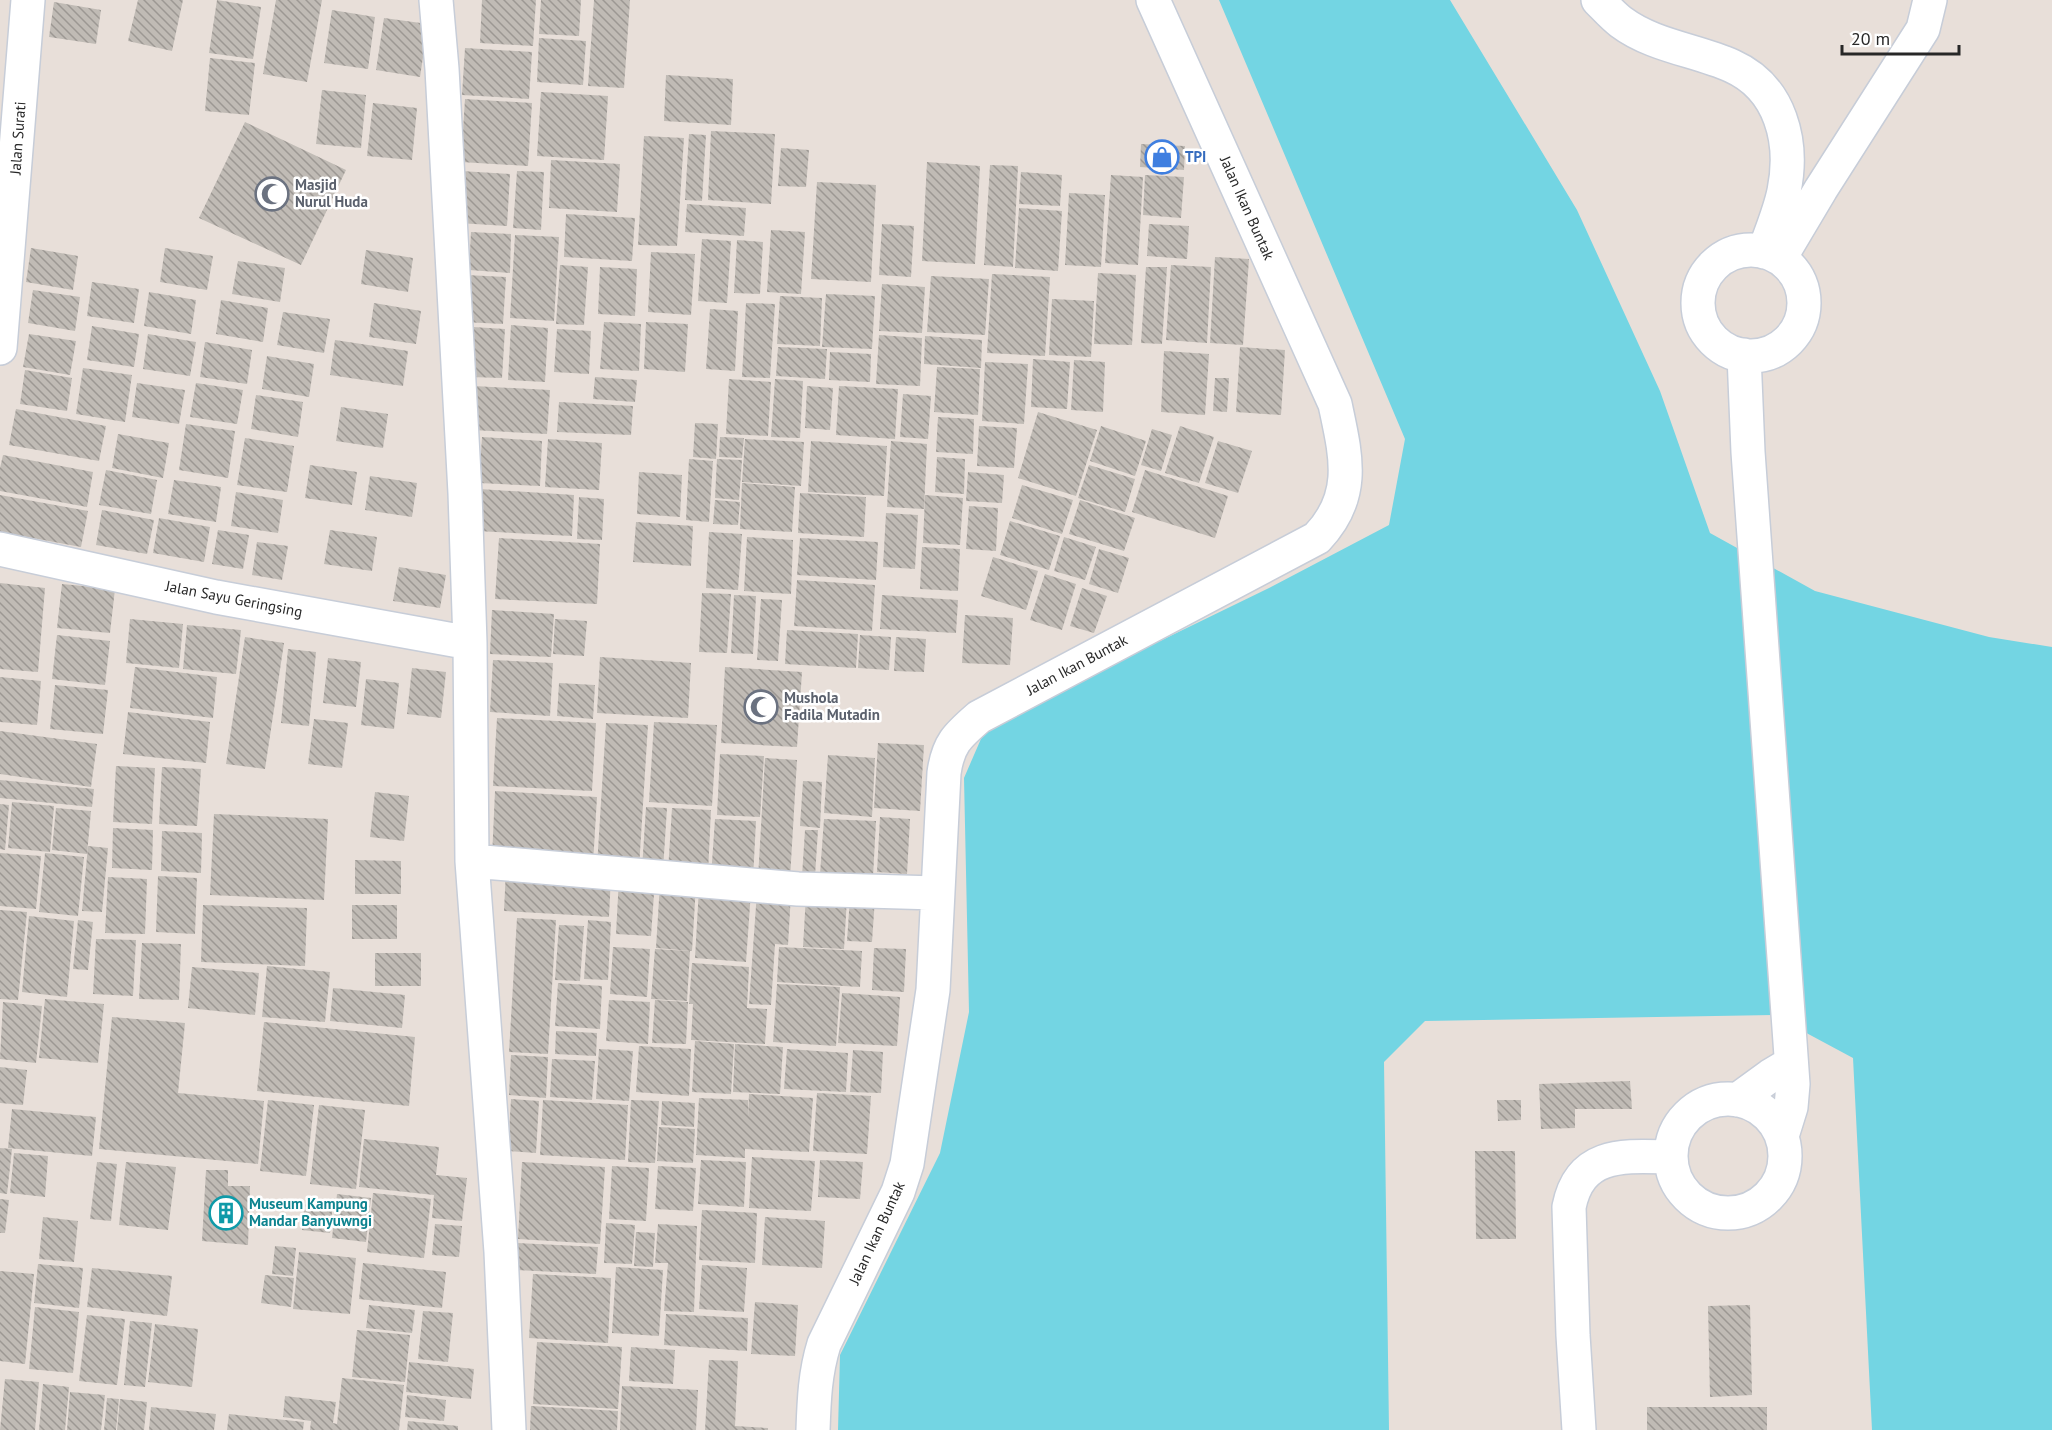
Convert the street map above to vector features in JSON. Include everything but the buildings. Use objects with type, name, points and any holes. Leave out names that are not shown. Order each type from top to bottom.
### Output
[{"type":"street","name":"Jalan Surati","points":[[0,348],[28,0]]},
{"type":"street","points":[[436,0],[442,69],[462,434],[470,643],[472,861],[501,1252],[509,1430]]},
{"type":"street","name":"Jalan Ikan Buntak","points":[[813,1430],[817,1365],[824,1344],[898,1192],[907,1164],[933,990],[936,893],[946,758],[954,740],[979,717],[1317,538],[1332,523],[1345,485],[1345,461],[1335,404],[1153,0]]},
{"type":"street","points":[[1598,0],[1623,23],[1638,32],[1733,66],[1767,92],[1777,108],[1788,152],[1784,192],[1772,255]]},
{"type":"street","points":[[1772,255],[1821,189],[1923,29],[1930,0]]},
{"type":"street","points":[[1746,250],[1772,255],[1791,268],[1800,282],[1804,297],[1803,313],[1798,328],[1775,350],[1761,355],[1744,355],[1728,351],[1714,341],[1701,319],[1699,293],[1704,278],[1715,264],[1730,254],[1746,250]]},
{"type":"street","points":[[1744,355],[1748,452],[1793,1096],[1782,1136]]},
{"type":"street","name":"Jalan Sayu Geringsing","points":[[0,549],[216,597],[470,643]]},
{"type":"street","points":[[472,861],[798,888],[936,893]]},
{"type":"street","points":[[1737,1100],[1770,1076],[1790,1048]]},
{"type":"street","points":[[1717,1100],[1737,1100],[1756,1106],[1772,1119],[1782,1136],[1786,1158],[1781,1179],[1768,1197],[1750,1210],[1728,1214],[1706,1209],[1687,1197],[1675,1179],[1670,1157],[1674,1137],[1683,1120],[1699,1107],[1717,1100]]},
{"type":"street","points":[[1579,1430],[1569,1207],[1572,1191],[1582,1176],[1597,1164],[1613,1158],[1670,1157]]},
{"type":"water","points":[[1219,0],[1450,0],[1577,210],[1660,391],[1710,533],[1815,591],[1989,637],[2052,647],[2052,1430],[1872,1430],[1853,1058],[1773,1015],[1425,1021],[1384,1062],[1389,1430],[838,1430],[840,1355],[940,1153],[969,1012],[964,778],[987,725],[1269,588],[1389,525],[1405,439]]},
{"type":"place","name":"TPI","points":[[1162,157]]},
{"type":"place","name":"Masjid Nurul Huda","points":[[272,194]]},
{"type":"place","name":"Mushola Fadila Mutadin","points":[[761,707]]},
{"type":"place","name":"Museum Kampung Mandar Banyuwngi","points":[[226,1213]]}]
